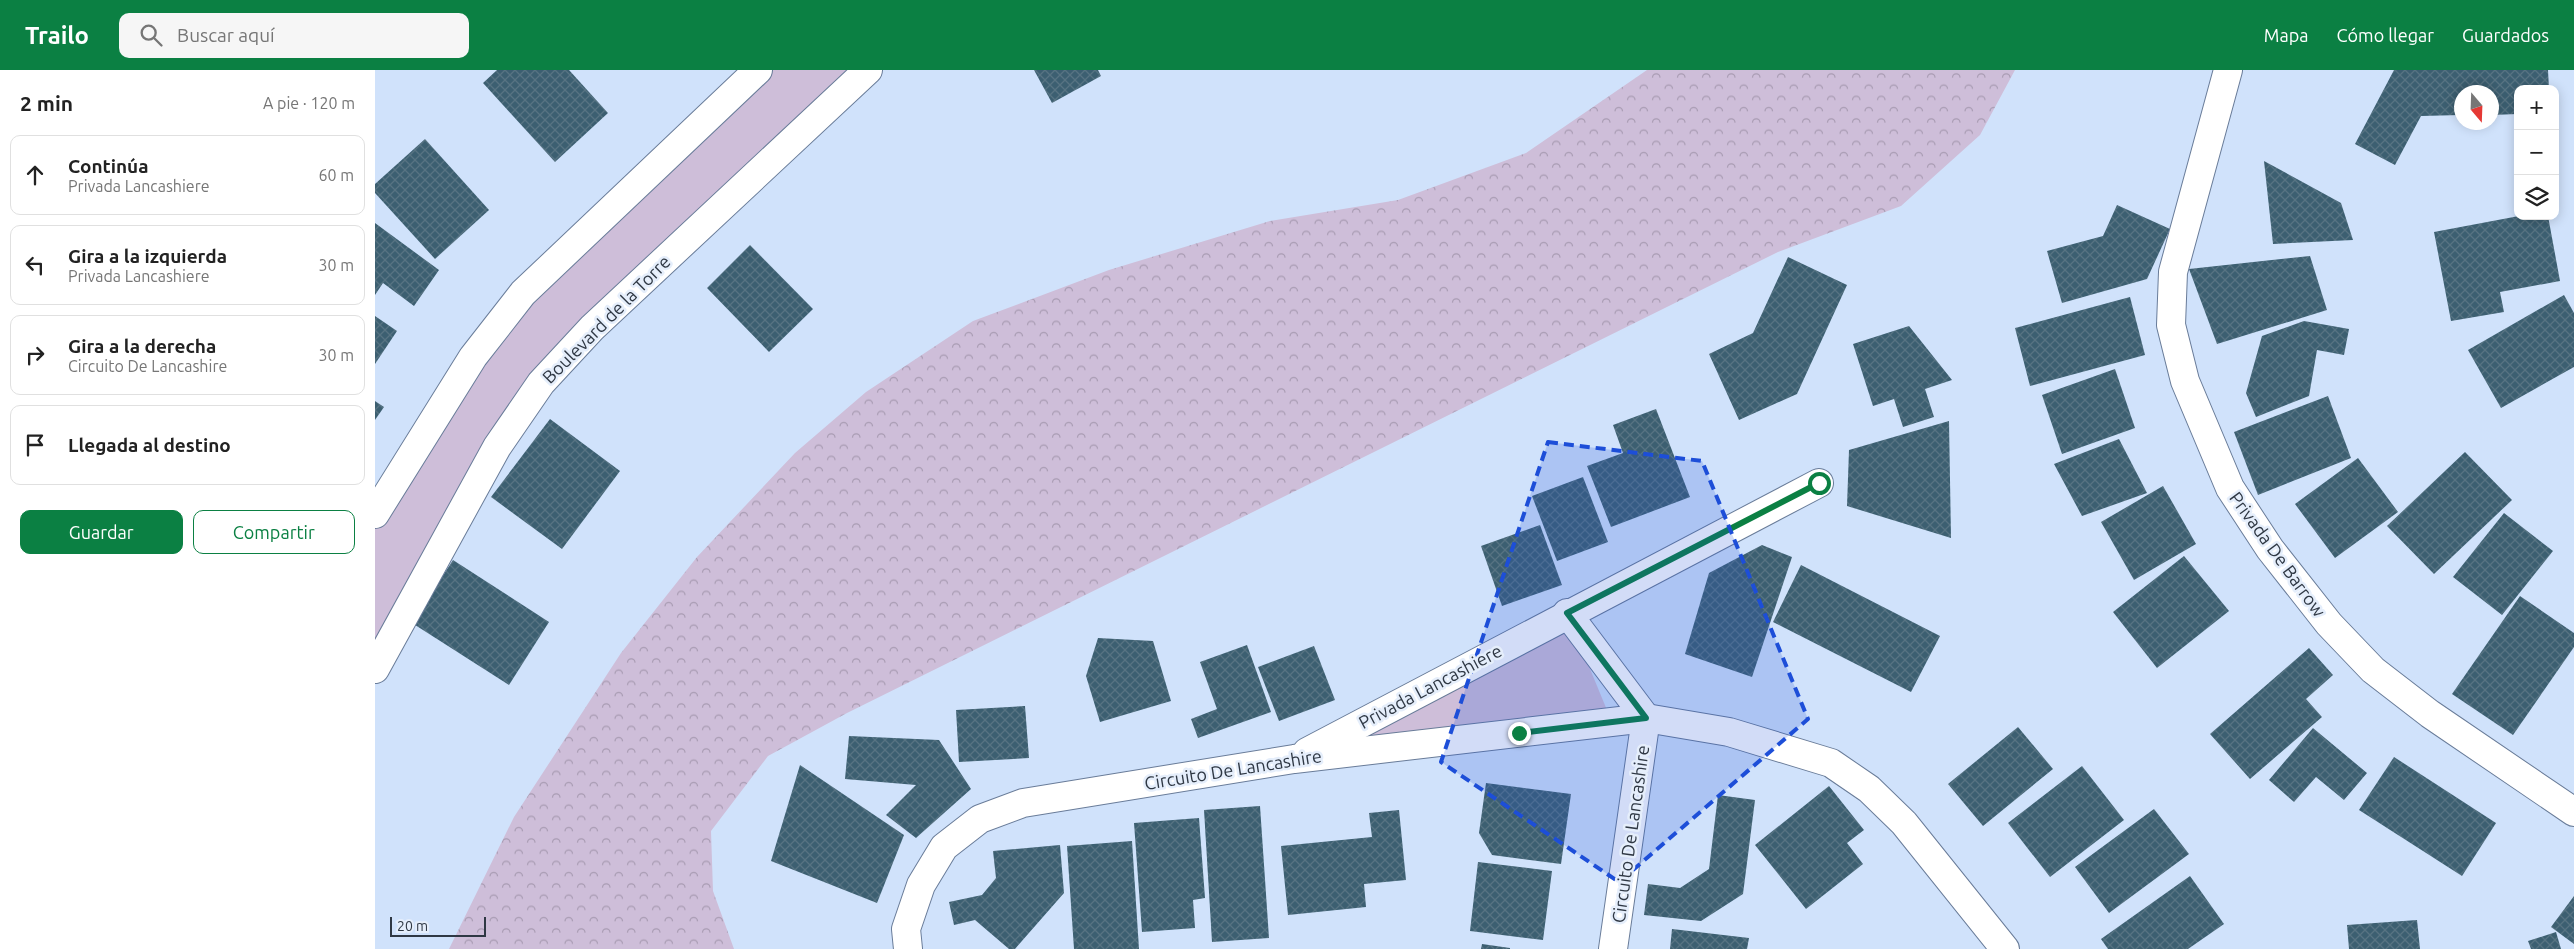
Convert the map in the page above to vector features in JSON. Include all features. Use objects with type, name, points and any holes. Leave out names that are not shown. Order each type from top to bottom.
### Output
[{"type":"street","name":"Boulevard de la Torre","points":[[375,669],[497,448],[541,383],[592,328],[868,70]]},
{"type":"street","name":"Privada De Barrow","points":[[2228,70],[2173,272],[2171,325],[2185,381],[2230,488],[2270,549],[2329,624],[2373,670],[2430,714],[2574,812]]},
{"type":"street","points":[[375,514],[473,357],[523,293],[746,74]]},
{"type":"street","name":"Privada Lancashiere","points":[[1294,759],[1567,613],[1819,483]]},
{"type":"street","points":[[1567,613],[1646,718]]},
{"type":"street","name":"Circuito De Lancashire","points":[[1613,949],[1646,718]]},
{"type":"street","name":"Circuito De Lancashire","points":[[908,949],[907,929],[921,885],[944,847],[980,819],[1023,802],[1294,759],[1646,718],[1729,732],[1831,763],[1869,789],[1904,824],[2005,949]]},
{"type":"highlighted area","points":[[1548,442],[1702,461],[1808,719],[1619,882],[1441,762]]},
{"type":"green space","points":[[758,70],[868,70],[541,383],[375,669],[375,514],[473,357]]},
{"type":"green space","points":[[1647,70],[2015,70],[1980,135],[1901,206],[1778,252],[847,713],[768,756],[711,831],[713,891],[734,949],[449,949],[514,817],[621,653],[697,557],[795,453],[866,392],[973,321],[1109,270],[1270,221],[1398,200],[1526,153]]},
{"type":"green space","points":[[1567,613],[1609,715],[1294,759]]},
{"type":"building","points":[[497,70],[569,70],[608,113],[555,162],[483,83]]},
{"type":"building","points":[[1034,70],[1098,70],[1101,76],[1052,103]]},
{"type":"building","points":[[2394,70],[2548,70],[2549,85],[2514,85],[2514,114],[2499,115],[2499,85],[2454,85],[2454,115],[2421,116],[2395,165],[2355,144]]},
{"type":"building","points":[[425,139],[489,210],[435,259],[375,193],[375,184]]},
{"type":"building","points":[[2264,161],[2341,203],[2353,240],[2273,244]]},
{"type":"building","points":[[2117,205],[2170,229],[2147,279],[2062,303],[2047,251],[2103,236]]},
{"type":"building","points":[[2514,217],[2514,220],[2549,220],[2560,281],[2500,292],[2504,312],[2451,321],[2434,232]]},
{"type":"building","points":[[375,223],[439,270],[414,306],[383,283],[375,295]]},
{"type":"building","points":[[750,245],[813,309],[769,352],[707,288]]},
{"type":"building","points":[[2310,256],[2327,310],[2217,344],[2189,269]]},
{"type":"building","points":[[1788,257],[1847,285],[1797,394],[1739,420],[1709,354],[1753,333]]},
{"type":"building","points":[[2564,295],[2574,313],[2574,367],[2501,408],[2468,350]]},
{"type":"building","points":[[2130,297],[2145,355],[2030,386],[2015,328]]},
{"type":"building","points":[[375,316],[397,331],[375,364]]},
{"type":"building","points":[[2304,321],[2349,329],[2344,355],[2317,350],[2309,396],[2256,417],[2246,393],[2262,336]]},
{"type":"building","points":[[1909,326],[1952,380],[1925,389],[1934,417],[1903,427],[1894,399],[1873,406],[1853,344]]},
{"type":"building","points":[[2115,369],[2135,428],[2062,454],[2042,395]]},
{"type":"building","points":[[2328,396],[2351,458],[2258,495],[2234,432]]},
{"type":"building","points":[[375,401],[384,407],[375,420]]},
{"type":"building","points":[[1656,409],[1690,497],[1611,527],[1587,466],[1623,453],[1613,425]]},
{"type":"building","points":[[550,419],[620,471],[562,549],[491,497]]},
{"type":"building","points":[[1949,421],[1951,538],[1847,506],[1849,450]]},
{"type":"building","points":[[2119,439],[2147,493],[2082,516],[2054,464]]},
{"type":"building","points":[[2465,452],[2512,500],[2434,574],[2387,526]]},
{"type":"building","points":[[2358,458],[2398,512],[2335,558],[2295,504]]},
{"type":"building","points":[[1583,477],[1608,542],[1557,561],[1532,496]]},
{"type":"building","points":[[2163,486],[2196,544],[2134,580],[2101,522]]},
{"type":"building","points":[[2504,513],[2553,551],[2502,615],[2453,577]]},
{"type":"building","points":[[1540,525],[1562,585],[1502,606],[1481,546]]},
{"type":"building","points":[[1762,545],[1792,557],[1752,677],[1685,654],[1709,573]]},
{"type":"building","points":[[2184,556],[2229,611],[2157,668],[2113,612]]},
{"type":"building","points":[[453,560],[549,622],[509,685],[412,623]]},
{"type":"building","points":[[1801,565],[1940,636],[1911,692],[1773,622]]},
{"type":"building","points":[[2520,596],[2574,633],[2574,647],[2513,735],[2452,694]]},
{"type":"building","points":[[1098,638],[1153,641],[1171,701],[1100,722],[1086,676]]},
{"type":"building","points":[[1247,645],[1271,712],[1198,738],[1191,719],[1217,709],[1200,662]]},
{"type":"building","points":[[1314,646],[1335,700],[1279,721],[1258,667]]},
{"type":"building","points":[[2309,648],[2333,675],[2306,699],[2322,717],[2250,779],[2210,734]]},
{"type":"building","points":[[1025,706],[1029,758],[959,762],[956,710]]},
{"type":"building","points":[[2018,727],[2053,769],[1983,826],[1948,784]]},
{"type":"building","points":[[2313,728],[2367,773],[2344,800],[2316,777],[2294,802],[2269,780]]},
{"type":"building","points":[[849,736],[939,740],[971,789],[916,838],[886,815],[916,785],[845,779]]},
{"type":"building","points":[[2394,757],[2496,823],[2462,876],[2359,810]]},
{"type":"building","points":[[800,765],[904,835],[877,903],[771,861]]},
{"type":"building","points":[[2082,766],[2124,820],[2050,877],[2008,823]]},
{"type":"building","points":[[1486,783],[1571,794],[1561,864],[1492,855],[1479,833]]},
{"type":"building","points":[[1829,786],[1864,830],[1847,843],[1863,864],[1806,909],[1755,845]]},
{"type":"building","points":[[1718,795],[1755,800],[1743,894],[1701,921],[1644,915],[1648,884],[1680,888],[1709,869]]},
{"type":"building","points":[[1260,806],[1269,938],[1212,942],[1204,810]]},
{"type":"building","points":[[2154,809],[2189,854],[2109,913],[2075,867]]},
{"type":"building","points":[[1399,810],[1406,880],[1364,884],[1366,907],[1288,915],[1281,846],[1372,837],[1369,813]]},
{"type":"building","points":[[1199,818],[1205,898],[1193,900],[1195,928],[1142,932],[1134,823]]},
{"type":"building","points":[[1132,841],[1139,949],[1074,949],[1067,846]]},
{"type":"building","points":[[1060,845],[1064,893],[1015,949],[1009,949],[975,920],[954,925],[949,902],[982,895],[996,878],[993,851]]},
{"type":"building","points":[[1478,862],[1552,871],[1543,940],[1470,931]]},
{"type":"building","points":[[2190,876],[2224,924],[2188,949],[2108,949],[2101,939]]},
{"type":"building","points":[[2574,896],[2574,944],[2551,927]]},
{"type":"building","points":[[2417,920],[2420,949],[2349,949],[2347,925]]},
{"type":"building","points":[[1672,929],[1749,938],[1747,949],[1670,949]]},
{"type":"building","points":[[2556,932],[2561,949],[2531,949],[2528,941]]},
{"type":"building","points":[[1482,944],[1510,948],[1510,949],[1481,949]]},
{"type":"route","points":[[1519,733],[1646,718],[1567,613],[1819,483]]}]
